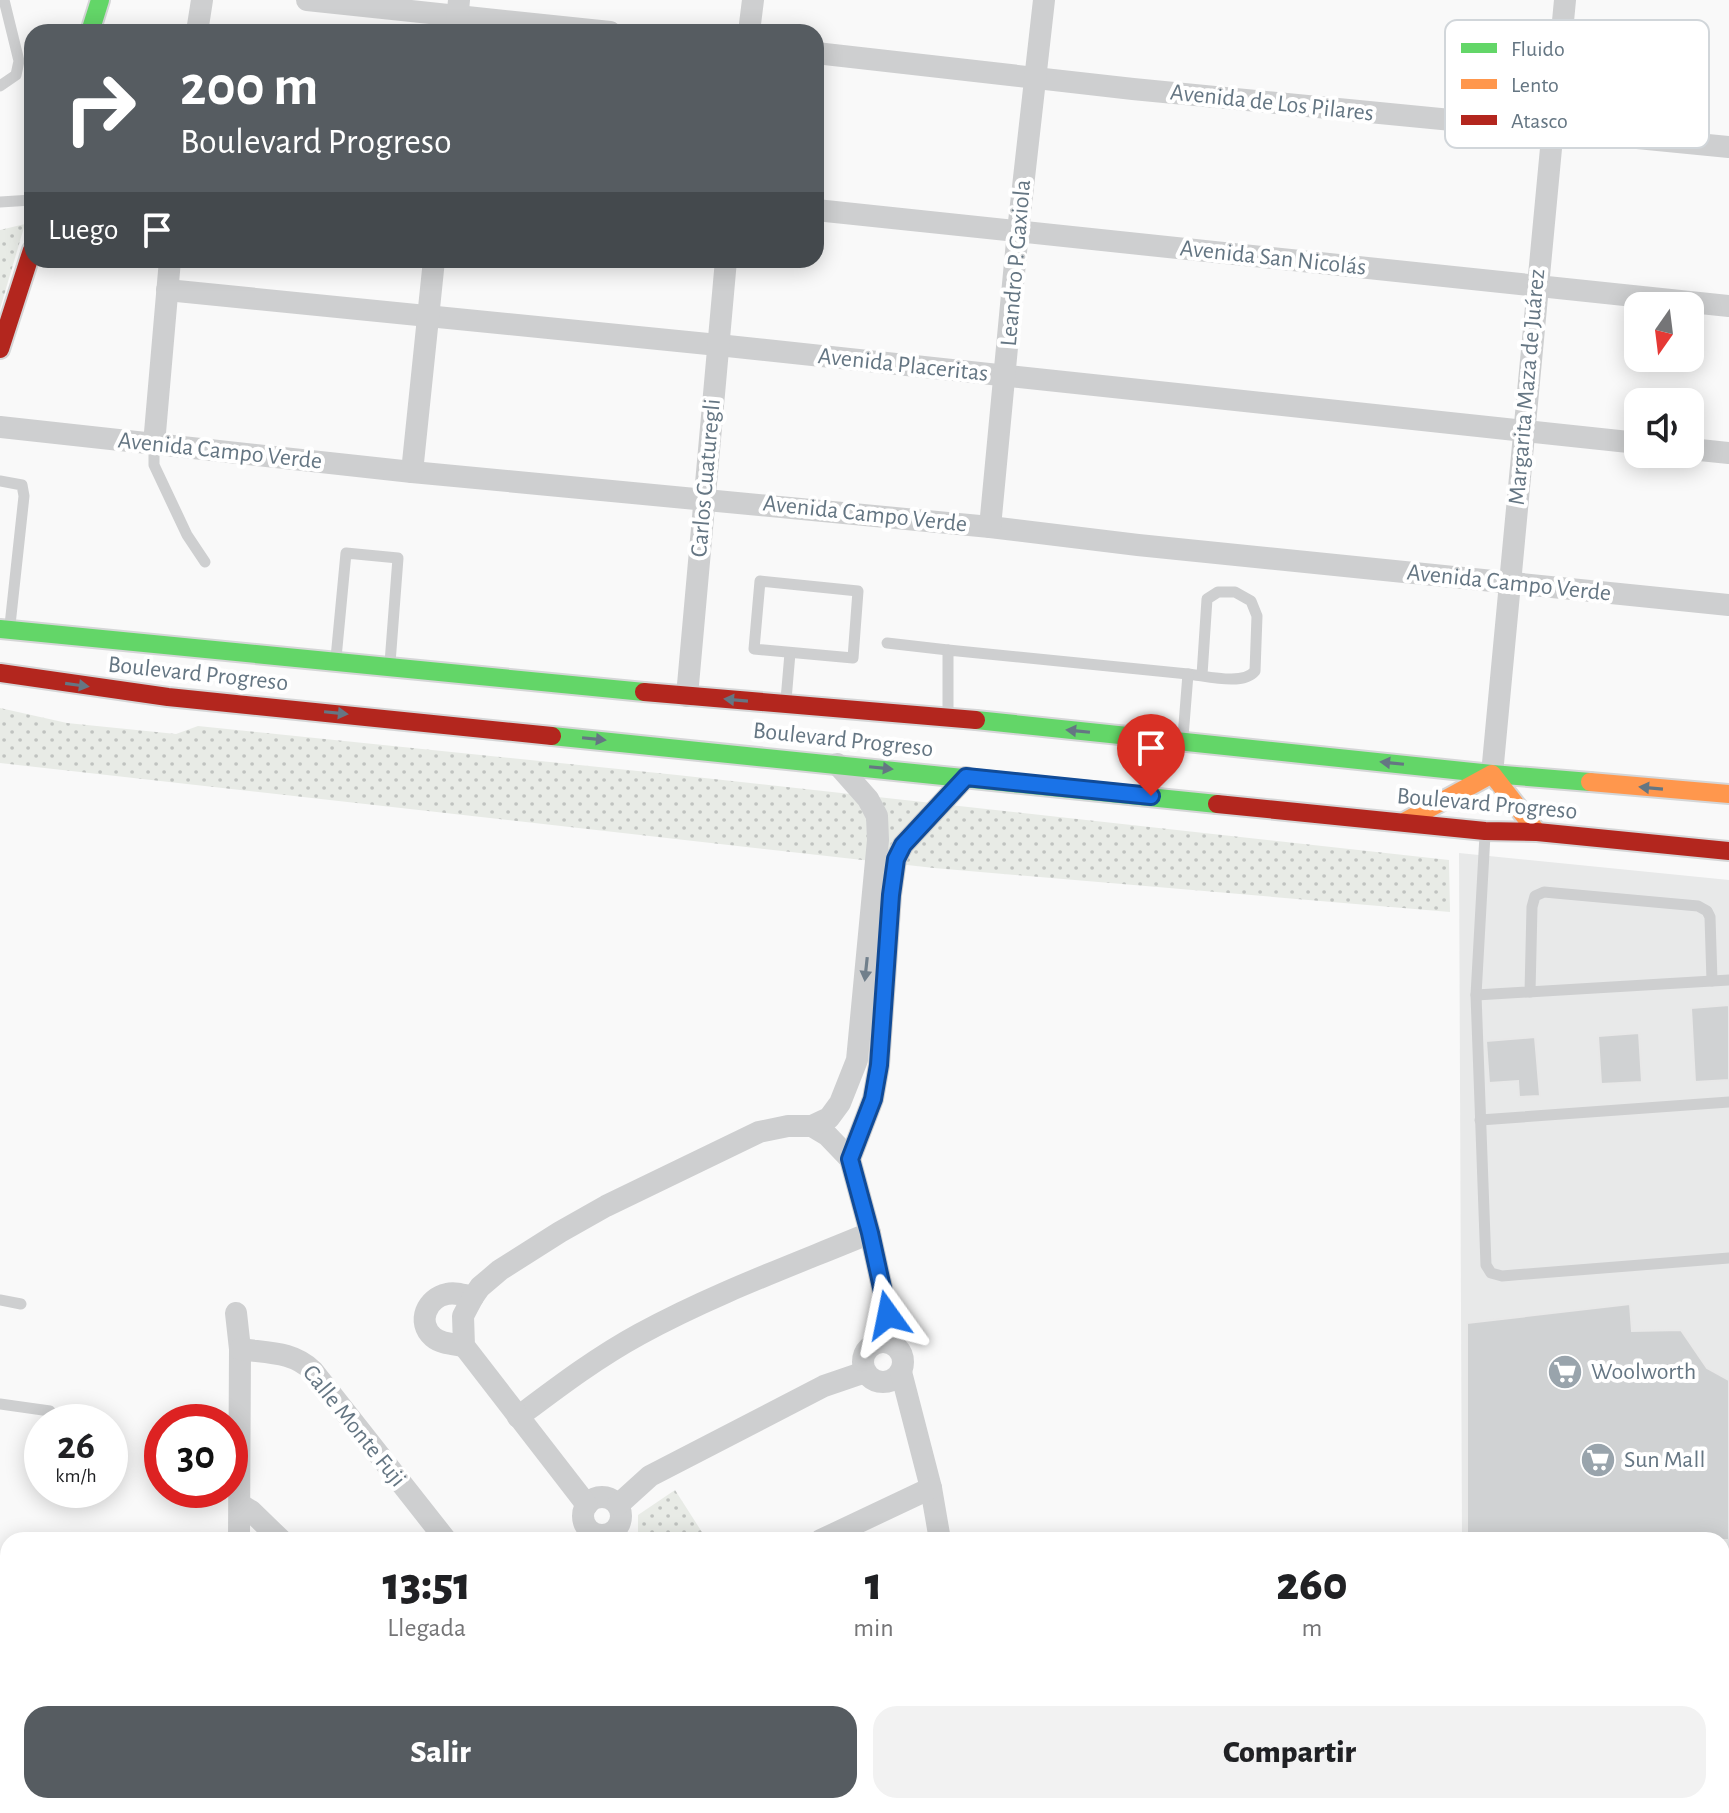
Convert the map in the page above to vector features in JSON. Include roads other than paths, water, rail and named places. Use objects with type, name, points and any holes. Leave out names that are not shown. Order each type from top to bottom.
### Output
[{"type":"main road","points":[[92,24],[100,0]]},
{"type":"main road","points":[[0,349],[26,268]]},
{"type":"main road","name":"Boulevard Progreso","points":[[5,629],[687,696],[948,717],[1492,774],[1729,794]]},
{"type":"main road","name":"Boulevard Progreso","points":[[0,673],[168,697],[1485,831],[1537,832],[1729,851]]},
{"type":"main road","points":[[1406,821],[1492,774],[1537,832]]},
{"type":"street","points":[[198,24],[202,0]]},
{"type":"street","points":[[307,0],[534,24]]},
{"type":"street","points":[[750,24],[753,0]]},
{"type":"street","name":"Leandro P. Gaxiola","points":[[990,527],[1044,0]]},
{"type":"street","name":"Margarita Maza de Juárez","points":[[1563,20],[1565,0]]},
{"type":"street","name":"Avenida de Los Pilares","points":[[824,54],[1445,119]]},
{"type":"street","name":"Avenida de Los Pilares","points":[[1709,145],[1729,147]]},
{"type":"street","name":"Margarita Maza de Juárez","points":[[1492,774],[1550,148]]},
{"type":"street","name":"Avenida San Nicolás","points":[[824,211],[1729,306]]},
{"type":"street","points":[[154,444],[169,268]]},
{"type":"street","points":[[412,472],[433,268]]},
{"type":"street","name":"Carlos Cuaturegli","points":[[687,696],[725,268]]},
{"type":"street","name":"Avenida Placeritas","points":[[167,290],[1624,442]]},
{"type":"street","name":"Avenida Campo Verde","points":[[0,427],[412,472],[704,498],[1729,605]]},
{"type":"street","points":[[1704,450],[1729,453]]},
{"type":"street","points":[[587,1505],[464,1346],[463,1316],[473,1297],[500,1270],[560,1232],[620,1199],[759,1132],[788,1126],[812,1126],[829,1118],[840,1103],[857,1060],[886,858],[878,840],[877,816],[868,799],[837,764]]},
{"type":"street","points":[[886,858],[903,845],[966,777]]},
{"type":"street","points":[[850,1159],[873,1099],[879,1065],[882,900]]},
{"type":"street","points":[[857,1060],[879,1065]]},
{"type":"street","points":[[812,1126],[827,1135],[850,1159],[888,1315],[890,1343]]},
{"type":"street","points":[[518,1417],[589,1364],[639,1334],[705,1301],[870,1233]]},
{"type":"street","points":[[464,1346],[443,1343],[433,1337],[425,1318],[431,1301],[439,1296],[451,1293],[473,1297]]},
{"type":"street","points":[[236,1313],[240,1404]]},
{"type":"street","points":[[901,1372],[896,1378],[883,1383],[870,1378],[865,1372],[863,1359],[870,1346],[890,1343],[901,1352],[901,1372],[931,1488],[939,1532]]},
{"type":"street","name":"Calle Monte Fuji","points":[[240,1349],[303,1361],[440,1532]]},
{"type":"street","points":[[618,1505],[650,1476],[824,1386],[865,1372]]},
{"type":"street","points":[[838,1532],[931,1488]]},
{"type":"street","points":[[593,1532],[587,1527],[583,1516],[587,1505],[602,1497],[614,1501],[621,1510],[617,1532]]},
{"type":"street","points":[[239,1532],[241,1508]]},
{"type":"street","points":[[246,1508],[273,1532]]},
{"type":"lane","points":[[0,86],[16,75],[19,61],[4,0]]},
{"type":"lane","points":[[0,202],[24,200]]},
{"type":"lane","points":[[154,444],[154,465],[187,535],[205,562]]},
{"type":"lane","points":[[0,481],[22,485],[24,496],[5,629]]},
{"type":"lane","points":[[336,662],[346,553],[398,558],[389,667]]},
{"type":"lane","points":[[760,581],[858,591],[853,658],[790,653],[754,649],[760,581]]},
{"type":"lane","points":[[887,643],[1239,680],[1250,677],[1255,671],[1257,616],[1251,601],[1235,592],[1218,592],[1207,599],[1202,675]]},
{"type":"lane","points":[[948,650],[948,717]]},
{"type":"lane","points":[[785,704],[790,653]]},
{"type":"lane","points":[[1182,742],[1188,674]]},
{"type":"lane","points":[[1485,831],[1476,995],[1486,1265],[1491,1273],[1502,1276],[1729,1258]]},
{"type":"lane","points":[[1530,992],[1532,907],[1535,896],[1544,892],[1698,906],[1710,917],[1712,981]]},
{"type":"lane","points":[[1476,995],[1729,980]]},
{"type":"lane","points":[[1480,1120],[1729,1102]]},
{"type":"lane","points":[[0,1300],[21,1304]]},
{"type":"lane","points":[[0,1404],[24,1407]]},
{"type":"place","name":"Woolworth","points":[[1565,1372]]},
{"type":"place","name":"Sun Mall","points":[[1598,1460]]}]
